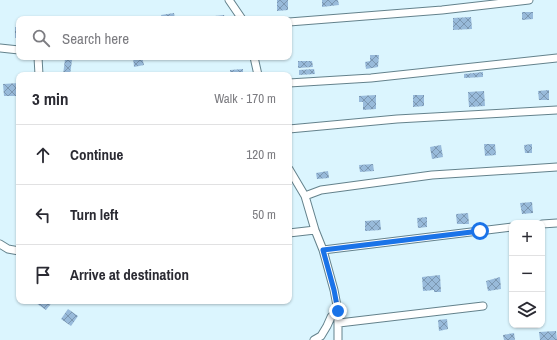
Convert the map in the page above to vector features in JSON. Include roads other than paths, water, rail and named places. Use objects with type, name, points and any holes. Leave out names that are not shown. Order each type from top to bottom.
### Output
[{"type":"street","points":[[229,0],[240,16]]},
{"type":"street","points":[[292,22],[442,10],[529,0]]},
{"type":"street","points":[[0,48],[16,50]]},
{"type":"street","points":[[292,83],[371,78],[557,58]]},
{"type":"street","points":[[38,60],[39,72]]},
{"type":"street","points":[[255,60],[257,72]]},
{"type":"street","points":[[292,129],[396,119],[557,110]]},
{"type":"street","points":[[305,196],[321,190],[432,175],[557,166]]},
{"type":"street","points":[[292,174],[305,196],[315,230],[323,250],[338,311],[338,340]]},
{"type":"street","points":[[545,224],[557,223]]},
{"type":"street","points":[[323,250],[509,227]]},
{"type":"street","points":[[292,234],[315,230]]},
{"type":"street","points":[[0,244],[8,249],[16,250]]},
{"type":"street","points":[[339,323],[483,306]]},
{"type":"street","points":[[314,340],[321,336],[331,317],[338,311]]}]
